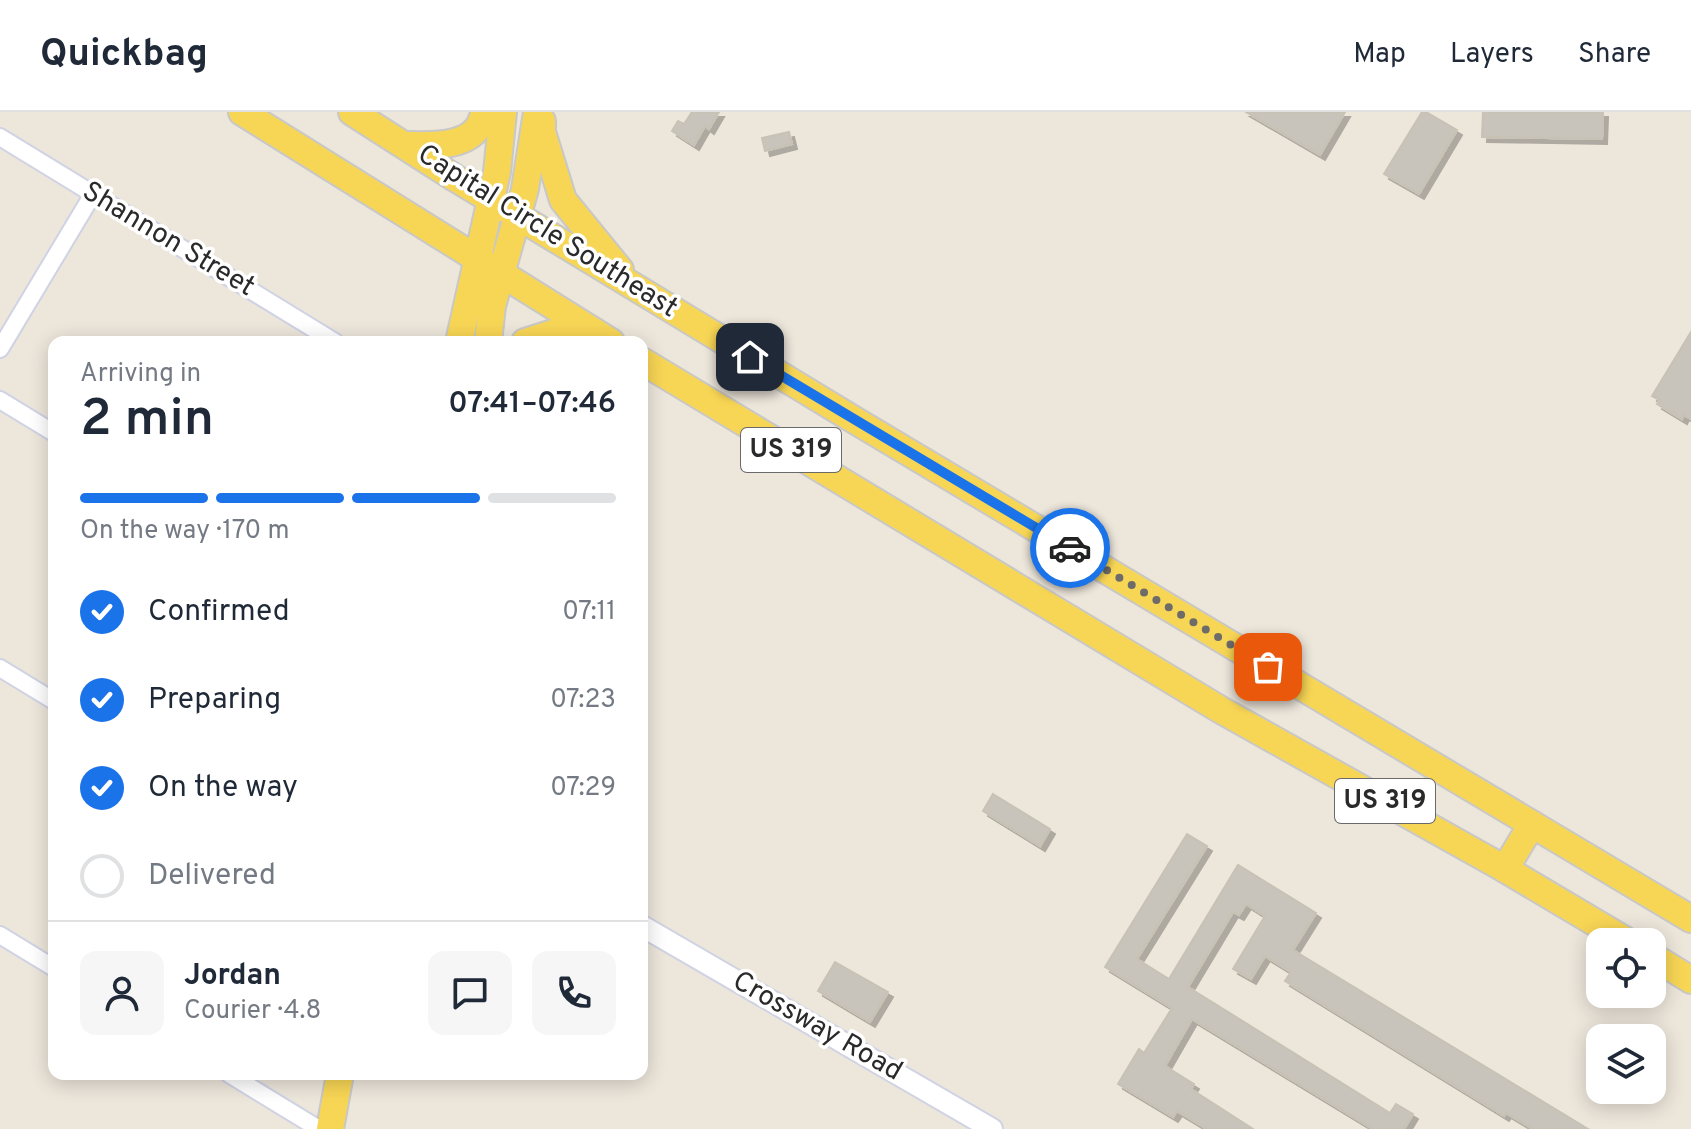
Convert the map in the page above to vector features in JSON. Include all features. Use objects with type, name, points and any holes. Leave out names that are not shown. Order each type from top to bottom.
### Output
[{"type":"main road","name":"Capital Circle Southeast","points":[[242,112],[601,336]]},
{"type":"main road","name":"Capital Circle Southeast","points":[[352,112],[517,216],[1691,919]]},
{"type":"main road","points":[[405,145],[436,145],[463,139],[477,130],[485,112]]},
{"type":"main road","points":[[460,336],[497,172],[503,112]]},
{"type":"main road","points":[[489,336],[492,306],[525,189],[540,112]]},
{"type":"main road","points":[[540,112],[542,132],[563,200],[632,285]]},
{"type":"main road","points":[[544,336],[559,331],[596,336]]},
{"type":"main road","name":"Capital Circle Southeast","points":[[648,365],[1233,717],[1604,928]]},
{"type":"main road","points":[[1505,869],[1532,824]]},
{"type":"main road","points":[[1666,965],[1691,980]]},
{"type":"main road","points":[[330,1129],[339,1080]]},
{"type":"street","name":"Shannon Street","points":[[0,137],[325,336]]},
{"type":"street","points":[[0,349],[93,194]]},
{"type":"street","points":[[0,400],[48,429]]},
{"type":"street","points":[[0,668],[48,697]]},
{"type":"street","name":"Crossway Road","points":[[648,929],[992,1129]]},
{"type":"street","points":[[0,935],[48,964]]},
{"type":"street","points":[[239,1080],[319,1129]]},
{"type":"building","points":[[692,112],[719,112],[709,129],[705,126],[694,145],[672,131],[678,121],[684,124]]},
{"type":"building","points":[[1246,112],[1345,112],[1320,155]]},
{"type":"building","points":[[1422,112],[1457,130],[1419,194],[1384,174]]},
{"type":"building","points":[[1483,112],[1603,112],[1602,139],[1482,137]]},
{"type":"building","points":[[789,132],[792,144],[765,151],[762,138]]},
{"type":"building","points":[[1691,332],[1691,419],[1684,415],[1682,419],[1657,404],[1660,400],[1652,396]]},
{"type":"building","points":[[993,794],[1050,829],[1040,846],[983,811]]},
{"type":"building","points":[[1187,834],[1207,846],[1137,959],[1169,979],[1238,865],[1316,913],[1293,950],[1588,1129],[1533,1129],[1506,1113],[1504,1116],[1285,981],[1291,972],[1265,956],[1251,979],[1233,969],[1265,916],[1246,904],[1239,915],[1233,912],[1188,987],[1390,1113],[1396,1104],[1413,1114],[1404,1129],[1373,1129],[1192,1019],[1165,1066],[1194,1084],[1191,1089],[1253,1129],[1207,1129],[1177,1111],[1173,1117],[1118,1084],[1139,1049],[1144,1053],[1172,1008],[1105,967]]},
{"type":"building","points":[[835,962],[888,992],[870,1022],[818,991]]},
{"type":"way so far","points":[[1070,548],[1268,667]]},
{"type":"route","points":[[750,357],[1070,548]]}]
